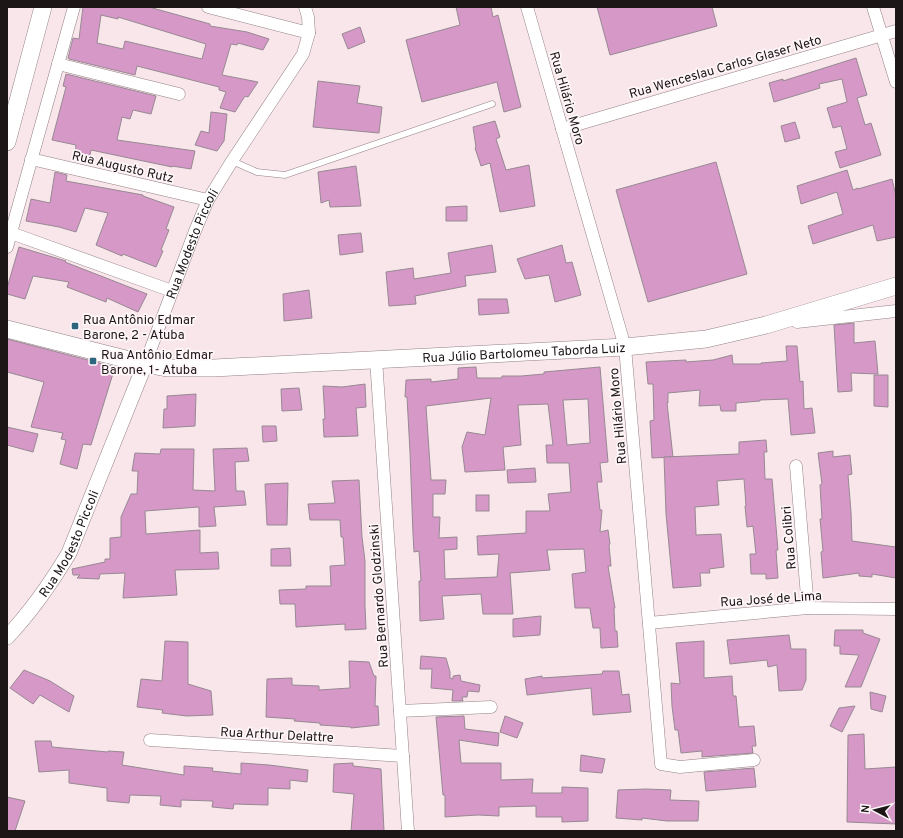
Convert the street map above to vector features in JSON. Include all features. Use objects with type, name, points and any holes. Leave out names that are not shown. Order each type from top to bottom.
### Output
[{"type":"main road","points":[[7,142],[43,7]]},
{"type":"main road","name":"Rua Júlio Bartolomeu Taborda Luiz","points":[[7,329],[145,364],[167,368],[192,369],[625,347],[706,340],[766,326],[896,286]]},
{"type":"street","points":[[7,247],[74,7]]},
{"type":"street","points":[[208,7],[309,33]]},
{"type":"street","name":"Rua Modesto Piccoli","points":[[7,637],[31,610],[69,553],[145,364],[208,200],[303,54],[309,33],[308,17],[305,7]]},
{"type":"street","name":"Rua Hilário Moro","points":[[527,7],[625,347],[662,764],[680,767],[754,760]]},
{"type":"street","points":[[873,7],[896,82]]},
{"type":"street","name":"Rua Wenceslau Carlos Glaser Neto","points":[[562,129],[896,31]]},
{"type":"street","points":[[58,64],[179,94]]},
{"type":"street","name":"Rua Augusto Rutz","points":[[32,159],[208,200]]},
{"type":"street","points":[[11,232],[172,291]]},
{"type":"street","points":[[766,326],[896,311]]},
{"type":"street","name":"Rua Bernardo Glodzinski","points":[[376,359],[408,831]]},
{"type":"street","name":"Rua Colibri","points":[[796,466],[808,608]]},
{"type":"street","name":"Rua José de Lima","points":[[649,623],[808,608],[896,609]]},
{"type":"street","points":[[400,711],[491,707]]},
{"type":"street","name":"Rua Arthur Delattre","points":[[150,740],[403,756]]},
{"type":"lane","points":[[232,161],[257,172],[285,175],[492,104]]},
{"type":"building","points":[[83,7],[149,7],[210,24],[210,26],[247,32],[269,39],[263,50],[238,43],[237,45],[231,44],[222,75],[258,82],[248,97],[245,96],[235,112],[220,108],[226,92],[219,90],[219,87],[137,66],[135,75],[69,59],[73,38],[79,39]],"holes":[[[101,15],[118,19],[118,17],[206,44],[202,59],[125,41],[123,49],[97,43]]]},
{"type":"building","points":[[456,7],[491,7],[493,17],[498,15],[521,107],[504,112],[497,82],[422,102],[406,40],[460,25]]},
{"type":"building","points":[[597,7],[712,7],[717,26],[610,55]]},
{"type":"building","points":[[360,27],[365,42],[348,49],[342,34]]},
{"type":"building","points":[[856,58],[867,95],[857,98],[865,125],[871,123],[881,155],[840,168],[835,152],[847,149],[841,126],[833,128],[827,108],[847,102],[842,79],[819,84],[820,88],[774,102],[769,83],[783,79],[783,81]]},
{"type":"building","points":[[66,74],[156,96],[151,114],[133,110],[130,119],[122,117],[117,140],[195,151],[191,169],[172,167],[91,150],[89,159],[75,157],[76,145],[52,140],[66,87],[63,86]]},
{"type":"building","points":[[318,81],[360,86],[357,103],[382,107],[379,133],[313,127]]},
{"type":"building","points":[[211,112],[227,114],[224,141],[217,151],[195,145],[201,131],[209,133]]},
{"type":"building","points":[[495,121],[500,137],[496,139],[506,170],[529,165],[535,206],[500,212],[490,163],[481,166],[475,148],[473,127]]},
{"type":"building","points":[[795,122],[800,138],[785,142],[781,126]]},
{"type":"building","points":[[716,162],[747,274],[648,302],[616,190]]},
{"type":"building","points":[[356,166],[361,206],[330,207],[329,200],[321,203],[318,172]]},
{"type":"building","points":[[847,170],[853,190],[892,179],[896,196],[896,237],[877,241],[873,225],[813,244],[808,226],[843,214],[837,192],[801,204],[797,186]]},
{"type":"building","points":[[55,172],[67,175],[66,181],[143,195],[174,207],[166,229],[169,230],[161,250],[163,251],[156,267],[123,254],[122,256],[96,245],[108,213],[85,208],[76,232],[59,227],[26,221],[31,199],[50,203]]},
{"type":"building","points":[[467,206],[467,221],[446,221],[446,207]]},
{"type":"building","points":[[361,233],[363,252],[340,255],[338,235]]},
{"type":"building","points":[[492,245],[496,272],[465,276],[466,286],[415,296],[416,304],[389,306],[386,272],[413,268],[414,279],[451,273],[448,253]]},
{"type":"building","points":[[562,245],[566,263],[572,262],[581,295],[555,302],[549,275],[525,279],[517,259]]},
{"type":"building","points":[[19,247],[66,261],[65,262],[147,294],[138,312],[107,298],[106,302],[67,287],[69,282],[33,276],[25,299],[7,294],[7,288]]},
{"type":"building","points":[[309,290],[312,318],[284,321],[283,294]]},
{"type":"building","points":[[478,299],[507,299],[509,313],[479,315]]},
{"type":"building","points":[[854,323],[854,343],[875,341],[878,374],[851,373],[852,391],[838,392],[834,325]]},
{"type":"building","points":[[7,339],[115,367],[91,445],[83,444],[77,469],[60,464],[66,440],[61,439],[63,433],[31,427],[44,382],[7,372]]},
{"type":"building","points":[[786,346],[797,346],[800,382],[803,381],[804,409],[812,408],[815,433],[791,435],[788,399],[736,403],[736,411],[721,411],[720,405],[699,406],[700,390],[668,393],[667,403],[673,457],[652,458],[650,421],[654,420],[653,384],[648,384],[646,362],[713,360],[732,355],[733,364],[761,364],[787,361]]},
{"type":"building","points":[[476,367],[477,378],[502,378],[502,376],[544,374],[544,372],[600,367],[608,462],[600,463],[602,482],[597,482],[600,510],[602,510],[600,532],[608,530],[611,566],[608,566],[615,608],[615,631],[617,631],[618,647],[601,648],[600,628],[593,628],[590,608],[575,608],[572,574],[586,572],[584,549],[547,550],[550,570],[510,573],[513,614],[483,614],[481,594],[442,596],[444,619],[420,621],[419,581],[421,581],[419,551],[414,552],[407,397],[405,397],[406,380],[431,379],[431,382],[458,379],[458,368]],"holes":[[[491,398],[485,435],[467,432],[462,447],[465,472],[505,470],[503,447],[521,445],[518,405],[548,404],[553,445],[546,445],[547,463],[569,463],[571,492],[548,494],[550,511],[526,511],[526,533],[477,536],[478,555],[499,554],[497,577],[445,579],[444,550],[457,549],[457,537],[439,538],[440,517],[433,517],[433,494],[445,494],[446,480],[431,480],[426,406]],[[588,399],[590,443],[567,445],[563,400]]]},
{"type":"building","points":[[874,375],[888,375],[888,407],[874,406]]},
{"type":"building","points":[[365,384],[366,407],[356,408],[358,436],[324,437],[323,419],[325,419],[323,386],[342,387]]},
{"type":"building","points":[[299,388],[302,410],[282,411],[281,389]]},
{"type":"building","points":[[196,394],[195,426],[163,428],[164,409],[167,409],[167,396]]},
{"type":"building","points":[[262,426],[276,426],[277,441],[263,442]]},
{"type":"building","points":[[7,427],[38,434],[33,452],[7,445]]},
{"type":"building","points":[[766,440],[767,452],[764,452],[765,479],[772,479],[778,550],[776,550],[778,578],[766,579],[766,574],[751,574],[750,554],[756,554],[753,526],[747,527],[744,479],[717,481],[719,505],[695,507],[696,535],[721,534],[724,567],[709,569],[710,573],[700,573],[701,586],[673,588],[666,514],[664,457],[739,454],[739,442]]},
{"type":"building","points":[[247,448],[249,461],[235,462],[236,491],[244,491],[246,505],[214,507],[216,526],[199,527],[199,507],[145,511],[146,534],[200,530],[200,553],[218,552],[219,569],[175,570],[177,595],[123,598],[125,573],[100,574],[99,579],[77,578],[80,575],[73,575],[72,569],[105,562],[105,559],[110,559],[110,538],[121,537],[121,517],[131,494],[137,494],[138,471],[132,471],[135,453],[160,454],[161,449],[194,449],[193,490],[215,491],[213,449]]},
{"type":"building","points":[[833,451],[833,457],[850,455],[852,474],[848,475],[852,541],[896,547],[896,578],[872,574],[872,577],[859,576],[859,573],[823,578],[821,552],[823,551],[820,519],[822,519],[820,485],[822,484],[818,453]]},
{"type":"building","points":[[535,468],[536,482],[508,483],[507,470]]},
{"type":"building","points":[[359,480],[362,537],[365,561],[366,629],[345,630],[345,624],[296,627],[295,604],[280,604],[279,590],[306,589],[306,586],[331,586],[330,566],[345,565],[340,520],[310,520],[308,504],[335,503],[332,481]]},
{"type":"building","points":[[288,483],[287,525],[267,525],[265,484]]},
{"type":"building","points":[[476,495],[489,495],[489,511],[476,511]]},
{"type":"building","points":[[290,548],[291,566],[271,566],[271,549]]},
{"type":"building","points":[[541,616],[540,635],[513,637],[513,619]]},
{"type":"building","points":[[835,630],[863,630],[863,633],[880,639],[861,687],[845,687],[859,655],[840,654],[840,646],[834,646]]},
{"type":"building","points":[[789,635],[791,649],[806,649],[806,680],[802,690],[779,691],[777,665],[768,667],[767,660],[730,664],[727,640]]},
{"type":"building","points":[[165,641],[188,642],[188,684],[211,691],[213,715],[187,716],[162,713],[163,710],[137,707],[141,679],[162,681]]},
{"type":"building","points":[[704,641],[704,678],[732,676],[733,696],[736,696],[739,727],[754,726],[756,746],[752,746],[753,753],[702,757],[702,751],[681,753],[678,730],[675,730],[672,706],[671,683],[680,684],[676,643]]},
{"type":"building","points":[[421,656],[446,658],[450,678],[453,679],[453,676],[460,675],[461,681],[480,685],[479,692],[468,691],[467,697],[462,697],[463,701],[452,701],[453,690],[431,688],[432,669],[420,669]]},
{"type":"building","points":[[349,661],[369,662],[374,676],[376,676],[375,706],[378,706],[379,725],[351,728],[294,721],[295,719],[266,717],[267,679],[292,678],[292,685],[319,686],[319,690],[350,688]]},
{"type":"building","points":[[24,670],[50,681],[74,696],[69,712],[40,695],[33,704],[10,688]]},
{"type":"building","points":[[603,671],[619,671],[622,695],[629,694],[631,712],[593,715],[591,688],[527,695],[525,679],[542,676],[542,678],[602,674]]},
{"type":"building","points":[[870,692],[886,696],[882,712],[871,709]]},
{"type":"building","points":[[855,706],[842,732],[830,726],[839,708]]},
{"type":"building","points":[[464,716],[465,729],[499,733],[498,746],[459,740],[461,763],[501,763],[501,780],[533,779],[532,793],[562,793],[562,787],[588,788],[588,821],[562,822],[562,817],[536,817],[536,806],[499,807],[499,816],[478,815],[445,817],[445,795],[443,795],[436,717]]},
{"type":"building","points":[[505,716],[523,723],[517,738],[500,732]]},
{"type":"building","points":[[864,734],[865,769],[896,767],[896,824],[847,822],[848,735]]},
{"type":"building","points":[[35,741],[51,741],[52,747],[124,752],[122,765],[184,775],[184,766],[213,768],[212,771],[241,774],[241,763],[308,770],[307,782],[290,780],[290,789],[268,788],[268,805],[234,804],[233,809],[212,807],[213,801],[181,800],[181,807],[160,805],[161,796],[130,795],[129,803],[107,801],[107,788],[69,783],[69,770],[39,772]]},
{"type":"building","points":[[581,755],[605,759],[602,773],[580,771]]},
{"type":"building","points":[[353,763],[353,766],[381,769],[384,831],[351,831],[354,794],[333,792],[334,764]]},
{"type":"building","points":[[754,768],[756,787],[706,791],[704,772]]},
{"type":"building","points":[[618,790],[671,790],[670,800],[699,801],[698,821],[616,818]]},
{"type":"building","points":[[7,797],[25,801],[15,831],[7,831]]},
{"type":"place","name":"Rua Antônio Edmar Barone, 2 - Atuba","points":[[75,326]]},
{"type":"place","name":"Rua Antônio Edmar Barone, 1- Atuba","points":[[93,361]]}]
